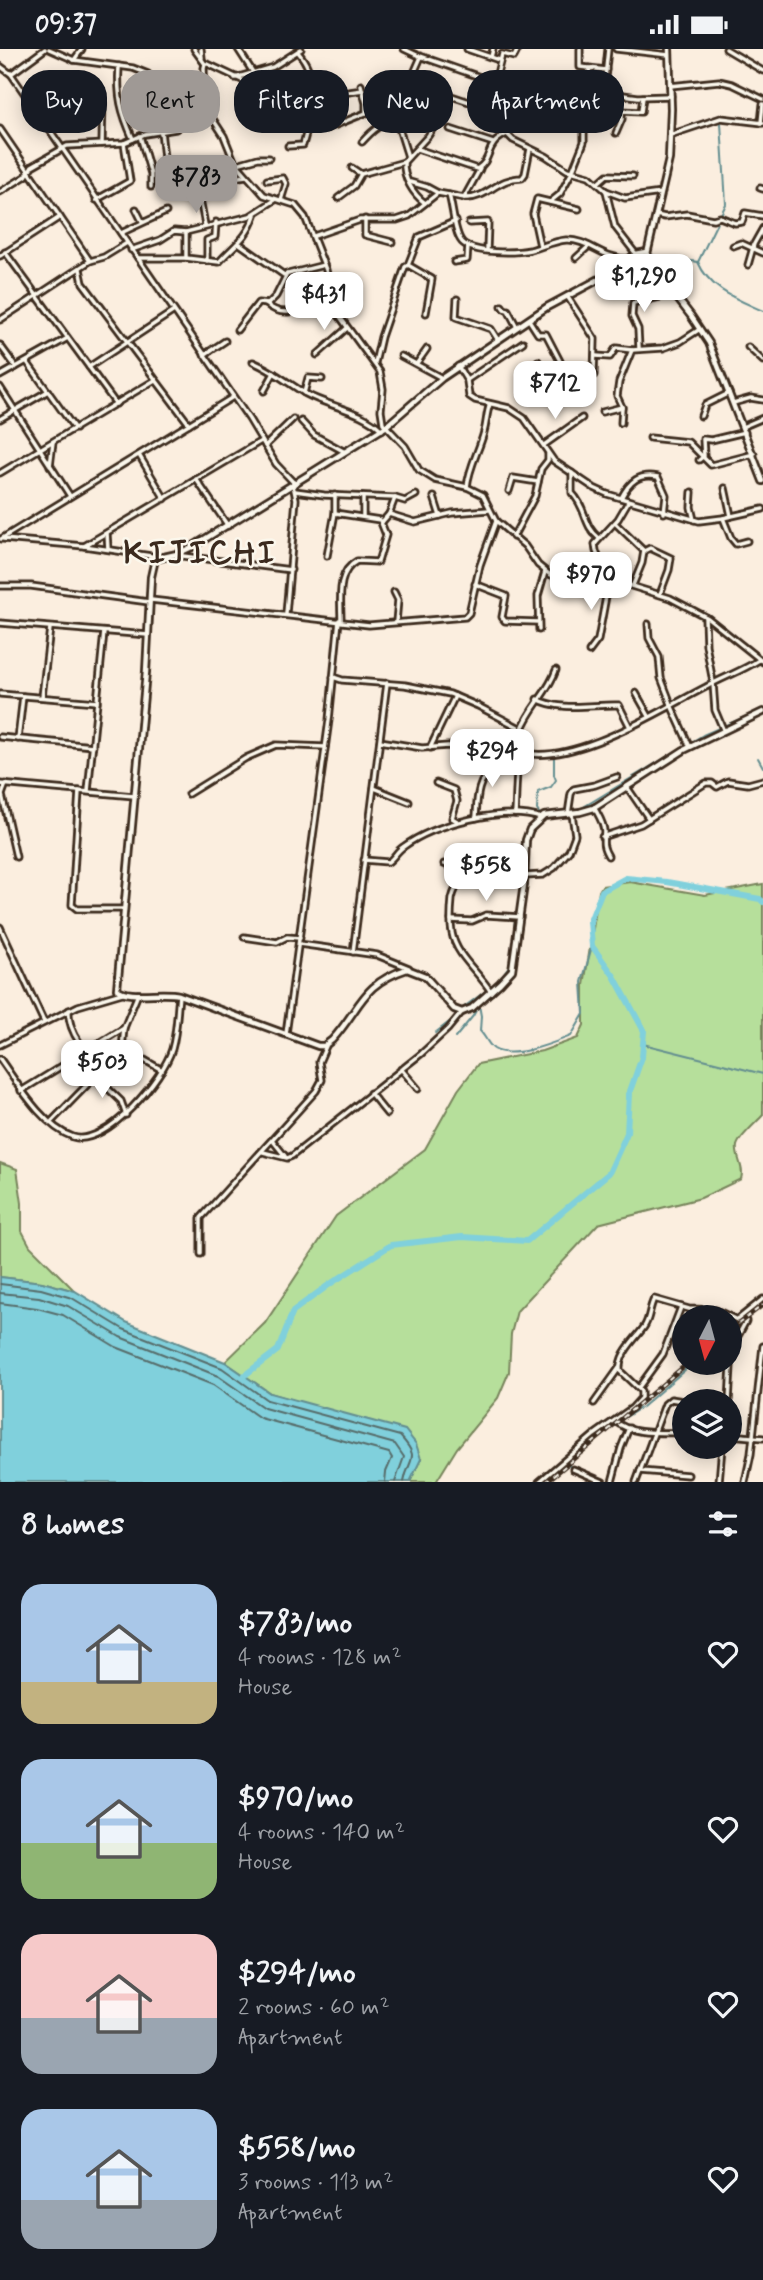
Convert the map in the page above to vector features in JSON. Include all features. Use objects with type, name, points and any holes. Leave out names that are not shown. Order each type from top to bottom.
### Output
[{"type":"street","points":[[11,74],[47,49],[74,60],[136,70]]},
{"type":"street","points":[[74,60],[82,49]]},
{"type":"street","points":[[194,49],[204,62],[234,77]]},
{"type":"street","points":[[201,49],[204,70]]},
{"type":"street","points":[[238,49],[253,70]]},
{"type":"street","points":[[404,49],[467,72]]},
{"type":"street","points":[[467,49],[499,60]]},
{"type":"street","points":[[491,57],[493,49]]},
{"type":"street","points":[[497,70],[503,54],[514,57],[518,49]]},
{"type":"street","points":[[580,49],[579,67],[606,69],[608,49]]},
{"type":"street","points":[[616,49],[669,52],[669,159],[647,252],[654,269],[700,329],[717,360],[763,481]]},
{"type":"street","points":[[264,70],[300,50],[308,70]]},
{"type":"street","points":[[729,50],[763,71]]},
{"type":"street","points":[[416,70],[420,56]]},
{"type":"street","points":[[119,66],[120,105],[133,139]]},
{"type":"street","points":[[0,67],[11,74],[294,487],[286,614]]},
{"type":"street","points":[[670,86],[719,81],[732,84],[763,102],[762,123],[721,118],[670,135]]},
{"type":"street","points":[[349,91],[362,87],[363,94]]},
{"type":"street","points":[[624,95],[671,96]]},
{"type":"street","points":[[624,111],[641,112],[643,97]]},
{"type":"street","points":[[362,142],[378,127],[397,122],[408,157]]},
{"type":"street","points":[[453,130],[493,143]]},
{"type":"street","points":[[0,131],[90,261]]},
{"type":"street","points":[[102,133],[102,144]]},
{"type":"street","points":[[0,192],[26,176],[32,166],[70,145],[76,147],[124,143],[153,133]]},
{"type":"street","points":[[161,133],[165,167]]},
{"type":"street","points":[[220,133],[237,164],[264,195],[299,208],[314,236],[335,310],[375,363],[382,380],[381,410],[384,428]]},
{"type":"street","points":[[288,146],[303,145],[306,133]]},
{"type":"street","points":[[338,198],[349,190],[361,174],[404,162],[429,133]]},
{"type":"street","points":[[550,202],[560,194],[572,172],[584,142],[584,133]]},
{"type":"street","points":[[464,198],[493,143],[507,134],[572,172],[589,176],[606,191],[629,198],[661,193]]},
{"type":"street","points":[[140,136],[151,174],[151,187]]},
{"type":"street","points":[[96,199],[130,181],[124,143]]},
{"type":"street","points":[[417,149],[474,169],[482,167]]},
{"type":"street","points":[[409,182],[438,193],[464,198],[481,195],[504,181],[524,177],[530,149]]},
{"type":"street","points":[[237,164],[269,158]]},
{"type":"street","points":[[404,162],[404,171],[413,194],[425,203]]},
{"type":"street","points":[[352,168],[361,174]]},
{"type":"street","points":[[205,225],[197,183],[246,176]]},
{"type":"street","points":[[598,183],[607,176],[633,176]]},
{"type":"street","points":[[131,250],[160,240],[170,232],[186,232],[256,213],[278,200],[286,184],[283,178],[267,180]]},
{"type":"street","points":[[606,191],[615,227],[636,254]]},
{"type":"street","points":[[314,236],[365,219],[401,219],[409,216],[438,193]]},
{"type":"street","points":[[449,195],[460,239],[468,246],[518,252],[566,240],[582,242],[607,256],[629,259]]},
{"type":"street","points":[[541,247],[533,209],[537,199],[579,209]]},
{"type":"street","points":[[136,209],[142,221]]},
{"type":"street","points":[[121,233],[166,212]]},
{"type":"street","points":[[137,258],[186,258],[219,262],[228,250],[240,243],[256,213]]},
{"type":"street","points":[[656,215],[690,215],[713,219],[720,216],[738,223],[743,222],[745,213],[763,216]]},
{"type":"street","points":[[0,256],[61,216]]},
{"type":"street","points":[[365,219],[365,235],[392,242]]},
{"type":"street","points":[[375,363],[384,328],[419,237],[456,221]]},
{"type":"street","points":[[207,261],[207,240],[215,237],[216,222]]},
{"type":"street","points":[[469,223],[488,222],[487,250]]},
{"type":"street","points":[[748,265],[763,229]]},
{"type":"street","points":[[186,232],[186,258]]},
{"type":"street","points":[[0,320],[90,261],[104,257],[127,243]]},
{"type":"street","points":[[240,243],[280,274],[324,265]]},
{"type":"street","points":[[733,246],[741,243],[763,253]]},
{"type":"street","points":[[454,262],[467,260],[468,246]]},
{"type":"street","points":[[576,258],[589,246]]},
{"type":"street","points":[[5,252],[116,404]]},
{"type":"street","points":[[173,555],[192,547],[294,487],[384,428],[442,378],[528,319],[605,276],[636,254],[647,252]]},
{"type":"street","points":[[408,265],[432,279],[426,313]]},
{"type":"street","points":[[80,269],[83,283],[188,424]]},
{"type":"street","points":[[266,304],[276,296],[288,273]]},
{"type":"street","points":[[639,348],[638,329],[632,316],[633,303],[664,296],[672,291]]},
{"type":"street","points":[[538,361],[536,386],[593,378],[596,371],[595,339],[567,296]]},
{"type":"street","points":[[457,299],[456,317],[491,329],[498,339]]},
{"type":"street","points":[[237,330],[258,303],[285,314],[333,300]]},
{"type":"street","points":[[502,306],[508,310],[517,327]]},
{"type":"street","points":[[89,366],[174,311]]},
{"type":"street","points":[[528,319],[538,334],[547,334],[560,361],[565,383]]},
{"type":"street","points":[[317,355],[347,328]]},
{"type":"street","points":[[596,356],[610,357],[616,348],[663,348],[680,342],[700,329]]},
{"type":"street","points":[[0,376],[66,339]]},
{"type":"street","points":[[204,355],[225,341]]},
{"type":"street","points":[[467,381],[523,342]]},
{"type":"street","points":[[0,345],[16,367]]},
{"type":"street","points":[[748,347],[763,361]]},
{"type":"street","points":[[417,363],[427,349]]},
{"type":"street","points":[[621,423],[622,407],[617,396],[619,382],[632,350]]},
{"type":"street","points":[[401,356],[442,378]]},
{"type":"street","points":[[27,362],[75,429]]},
{"type":"street","points":[[253,362],[304,393],[384,428],[405,446],[422,473],[435,480],[467,487],[484,497],[496,521],[525,546],[545,572],[557,580],[608,580],[660,594],[705,617],[761,661],[602,741],[552,752],[520,753]]},
{"type":"street","points":[[458,366],[467,381],[469,397],[509,408],[524,418],[548,454],[594,488],[628,501],[637,501],[664,513],[694,520],[723,519],[763,509]]},
{"type":"street","points":[[264,391],[274,373]]},
{"type":"street","points":[[304,393],[308,378],[322,379]]},
{"type":"street","points":[[0,472],[155,380]]},
{"type":"street","points":[[0,387],[70,496]]},
{"type":"street","points":[[0,419],[48,391]]},
{"type":"street","points":[[701,416],[705,405],[729,393]]},
{"type":"street","points":[[0,539],[233,397]]},
{"type":"street","points":[[733,403],[751,398],[763,400]]},
{"type":"street","points":[[467,487],[470,468],[490,404]]},
{"type":"street","points":[[602,412],[622,407]]},
{"type":"street","points":[[544,445],[582,418]]},
{"type":"street","points":[[704,456],[703,439],[711,440],[743,429],[763,418]]},
{"type":"street","points":[[265,446],[293,419]]},
{"type":"street","points":[[301,421],[312,434],[345,452]]},
{"type":"street","points":[[650,438],[688,442],[710,465],[754,454]]},
{"type":"street","points":[[50,468],[54,440]]},
{"type":"street","points":[[84,546],[261,441]]},
{"type":"street","points":[[513,537],[535,496],[548,454]]},
{"type":"street","points":[[139,455],[165,499]]},
{"type":"street","points":[[699,460],[704,456]]},
{"type":"street","points":[[543,466],[559,464]]},
{"type":"street","points":[[572,473],[572,493],[582,504],[591,531],[599,538]]},
{"type":"street","points":[[621,498],[630,483],[639,477],[658,477],[666,495],[664,513]]},
{"type":"street","points":[[509,491],[513,478],[538,482]]},
{"type":"street","points":[[196,479],[228,526]]},
{"type":"street","points":[[294,487],[335,495],[408,501],[416,495]]},
{"type":"street","points":[[725,488],[732,516]]},
{"type":"street","points":[[692,492],[694,520]]},
{"type":"street","points":[[327,556],[335,513],[335,495]]},
{"type":"street","points":[[363,497],[363,516]]},
{"type":"street","points":[[434,497],[440,516]]},
{"type":"street","points":[[382,522],[389,514],[395,498]]},
{"type":"street","points":[[589,652],[598,640],[608,580],[595,549],[599,538],[615,523],[628,501]]},
{"type":"street","points":[[389,514],[410,522],[489,510]]},
{"type":"street","points":[[335,513],[363,516],[382,522]]},
{"type":"street","points":[[723,519],[732,540],[738,544],[747,541]]},
{"type":"street","points":[[0,586],[31,586],[375,625],[467,616],[496,521]]},
{"type":"street","points":[[286,1034],[326,747],[342,578],[353,562],[378,562],[386,539],[382,522]]},
{"type":"street","points":[[615,523],[644,551]]},
{"type":"street","points":[[107,533],[108,549]]},
{"type":"street","points":[[0,539],[84,546],[158,557],[173,555],[290,570]]},
{"type":"street","points":[[633,585],[644,551],[649,547],[671,558],[660,594]]},
{"type":"street","points":[[122,993],[116,985],[149,636],[152,566],[158,557]]},
{"type":"street","points":[[539,630],[538,593],[545,572]]},
{"type":"street","points":[[475,584],[507,597],[502,617],[505,621],[538,622]]},
{"type":"street","points":[[394,592],[398,600],[396,622]]},
{"type":"street","points":[[705,617],[715,710],[723,729]]},
{"type":"street","points":[[0,623],[149,636]]},
{"type":"street","points":[[648,624],[649,638],[659,657],[661,678],[690,747]]},
{"type":"street","points":[[42,697],[50,628]]},
{"type":"street","points":[[88,791],[104,632]]},
{"type":"street","points":[[515,814],[521,731],[556,670]]},
{"type":"street","points":[[333,679],[387,683],[455,696],[509,722],[521,731]]},
{"type":"street","points":[[353,952],[387,683]]},
{"type":"street","points":[[0,694],[97,702]]},
{"type":"street","points":[[636,694],[649,717]]},
{"type":"street","points":[[18,739],[23,696]]},
{"type":"street","points":[[430,748],[455,696]]},
{"type":"street","points":[[537,699],[548,705],[559,706],[618,705],[630,727]]},
{"type":"street","points":[[364,860],[388,862],[405,845],[457,821],[515,814],[541,818],[594,807],[690,747],[763,712]]},
{"type":"street","points":[[0,737],[93,746]]},
{"type":"street","points":[[380,741],[414,748],[471,747],[517,758]]},
{"type":"street","points":[[188,794],[246,758],[276,745],[326,747]]},
{"type":"street","points":[[476,818],[483,779],[493,771],[517,768]]},
{"type":"street","points":[[525,876],[543,876],[569,851],[575,835],[570,814],[574,789],[617,777]]},
{"type":"street","points":[[602,837],[627,830],[649,819],[708,783],[718,787],[728,781],[748,783],[763,780]]},
{"type":"street","points":[[436,783],[454,790],[457,801],[452,818],[457,821]]},
{"type":"street","points":[[16,857],[2,795],[3,784],[134,796]]},
{"type":"street","points":[[627,787],[649,819]]},
{"type":"street","points":[[374,788],[409,802]]},
{"type":"street","points":[[79,790],[72,906],[77,909],[123,909]]},
{"type":"street","points":[[594,807],[603,828],[603,847],[608,856]]},
{"type":"street","points":[[286,1158],[401,1069],[448,1029],[462,1012],[491,992],[512,970],[525,876],[527,836],[533,824],[541,818]]},
{"type":"street","points":[[444,864],[454,868],[459,880],[452,896],[452,935],[461,954],[491,992]]},
{"type":"street","points":[[451,920],[472,921],[486,915],[520,917]]},
{"type":"street","points":[[0,927],[44,1022]]},
{"type":"street","points":[[244,937],[277,942],[287,937],[300,938]]},
{"type":"street","points":[[299,944],[385,958],[409,968],[425,977],[451,1007],[462,1012]]},
{"type":"street","points":[[201,1254],[201,1218],[319,1087],[322,1075],[319,1062],[327,1044],[372,987],[386,977],[409,968]]},
{"type":"street","points":[[0,1045],[69,1010],[122,993],[179,995],[313,1045],[327,1044]]},
{"type":"street","points":[[51,1122],[122,1047],[124,1028],[138,994]]},
{"type":"street","points":[[0,1059],[21,1091],[51,1122],[65,1133],[82,1138],[100,1131],[126,1115],[162,1070],[173,1049],[179,995]]},
{"type":"street","points":[[69,1010],[69,1021],[85,1050],[103,1070]]},
{"type":"street","points":[[21,1091],[124,1028]]},
{"type":"street","points":[[122,1047],[162,1070]]},
{"type":"street","points":[[401,1069],[418,1089]]},
{"type":"street","points":[[96,1077],[121,1101],[134,1106]]},
{"type":"street","points":[[370,1093],[387,1114]]},
{"type":"street","points":[[121,1101],[126,1115]]},
{"type":"street","points":[[272,1141],[286,1158]]},
{"type":"street","points":[[262,1152],[286,1158]]},
{"type":"street","points":[[742,1316],[763,1299]]},
{"type":"street","points":[[594,1403],[646,1324],[653,1300],[675,1305]]},
{"type":"street","points":[[730,1389],[732,1347],[746,1321]]},
{"type":"street","points":[[639,1387],[663,1354],[672,1330]]},
{"type":"street","points":[[745,1482],[763,1346]]},
{"type":"street","points":[[539,1482],[639,1401],[642,1393],[639,1387],[623,1375],[619,1368]]},
{"type":"street","points":[[636,1482],[662,1411],[669,1399],[672,1399]]},
{"type":"street","points":[[615,1420],[629,1429],[672,1432]]},
{"type":"street","points":[[612,1482],[629,1429]]},
{"type":"street","points":[[742,1436],[763,1438]]},
{"type":"street","points":[[719,1482],[721,1459]]},
{"type":"street","points":[[573,1469],[603,1482]]},
{"type":"street","points":[[640,1471],[688,1475]]},
{"type":"green space","points":[[630,882],[705,895],[763,884],[763,1115],[738,1143],[741,1179],[701,1198],[598,1224],[517,1311],[511,1334],[509,1372],[498,1398],[457,1448],[436,1482],[410,1482],[421,1458],[339,1414],[270,1393],[225,1362],[265,1323],[336,1216],[425,1149],[458,1090],[478,1064],[542,1051],[578,1038],[584,1025],[584,985],[599,891],[602,886]]},
{"type":"green space","points":[[0,1163],[17,1169],[22,1203],[22,1231],[30,1246],[75,1291],[42,1282],[0,1277]]},
{"type":"water","points":[[0,1277],[42,1282],[75,1291],[126,1322],[225,1362],[270,1393],[405,1430],[416,1444],[421,1459],[410,1482],[0,1482]]},
{"type":"waterway","points":[[721,123],[726,204],[698,262],[717,287],[763,311]]},
{"type":"waterway","points":[[644,255],[654,270]]},
{"type":"waterway","points":[[649,255],[698,262]]},
{"type":"waterway","points":[[663,284],[695,328]]},
{"type":"waterway","points":[[698,332],[708,347],[719,375]]},
{"type":"waterway","points":[[716,355],[724,376]]},
{"type":"waterway","points":[[724,387],[724,394],[732,407]]},
{"type":"waterway","points":[[580,809],[703,735],[763,709]]},
{"type":"waterway","points":[[666,764],[685,752]]},
{"type":"waterway","points":[[554,755],[556,780],[551,787],[538,792],[537,810],[540,814],[578,810]]},
{"type":"waterway","points":[[758,758],[763,767]]},
{"type":"waterway","points":[[607,802],[653,773]]},
{"type":"waterway","points":[[561,817],[570,816]]},
{"type":"waterway","points":[[542,820],[558,817]]},
{"type":"waterway","points":[[521,865],[522,841]]},
{"type":"waterway","points":[[519,886],[521,874]]},
{"type":"waterway","points":[[245,1375],[278,1350],[293,1311],[391,1245],[462,1237],[527,1241],[609,1173],[627,1133],[629,1094],[642,1057],[644,1031],[614,976],[592,946],[590,921],[602,891],[626,878],[667,882],[760,899],[763,902]]},
{"type":"waterway","points":[[517,914],[520,891]]},
{"type":"waterway","points":[[514,929],[515,919]]},
{"type":"waterway","points":[[455,1038],[479,1005],[514,972],[519,937]]},
{"type":"waterway","points":[[479,1005],[480,1031],[494,1049],[502,1052],[522,1052],[571,1036],[584,1014],[582,982],[592,946]]},
{"type":"waterway","points":[[501,977],[509,966]]},
{"type":"waterway","points":[[460,1010],[487,990]]},
{"type":"waterway","points":[[435,1033],[453,1019]]},
{"type":"waterway","points":[[643,1044],[763,1074]]},
{"type":"waterway","points":[[618,1422],[642,1407],[679,1375]]},
{"type":"waterway","points":[[546,1481],[613,1424]]},
{"type":"waterway","points":[[666,1430],[672,1430]]},
{"type":"waterway","points":[[742,1434],[748,1434]]},
{"type":"waterway","points":[[754,1435],[763,1436]]},
{"type":"waterway","points":[[742,1439],[750,1439]]},
{"type":"waterway","points":[[755,1439],[763,1440]]},
{"type":"waterway","points":[[565,1464],[576,1469]]},
{"type":"railway","points":[[742,1321],[763,1305]]},
{"type":"railway","points":[[546,1482],[674,1375]]},
{"type":"district","name":"KIJICHI","points":[[200,551]]}]
